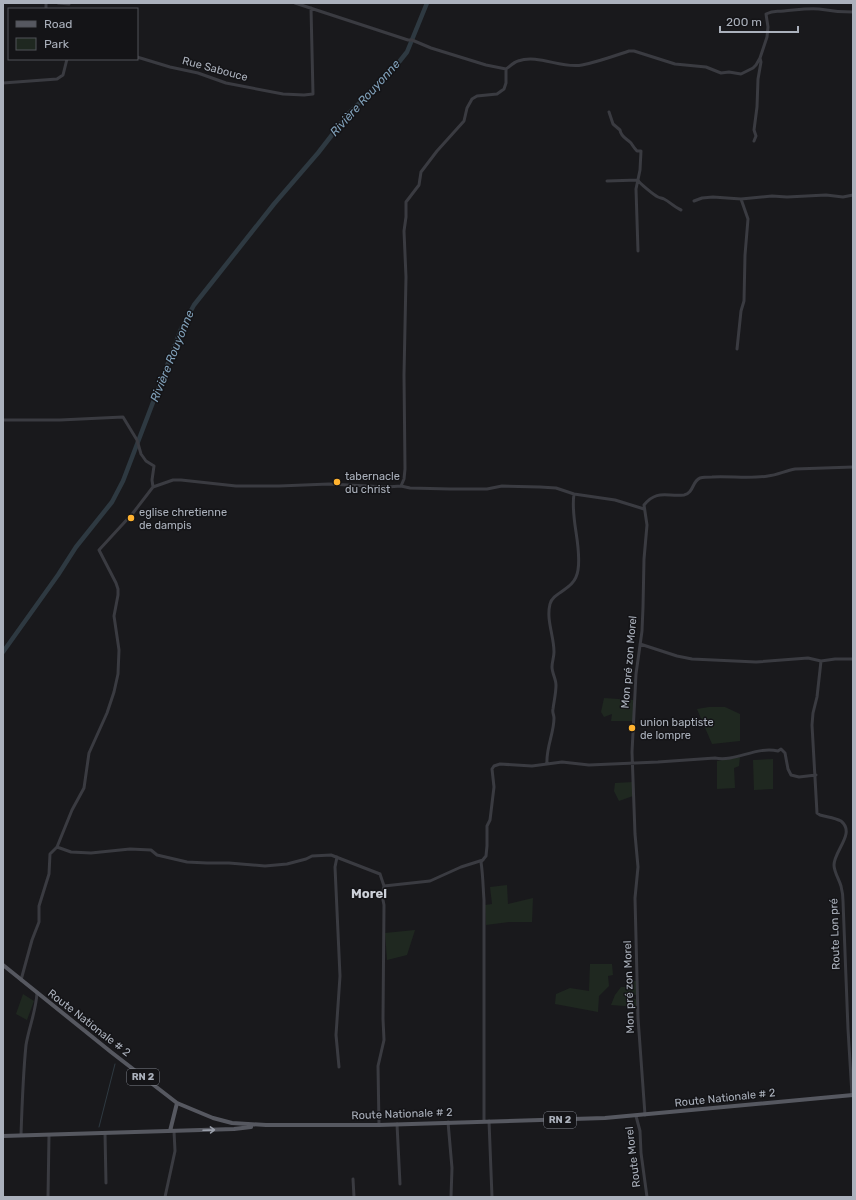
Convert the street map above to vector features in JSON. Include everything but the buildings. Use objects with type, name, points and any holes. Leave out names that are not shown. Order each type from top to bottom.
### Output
[{"type":"main road","name":"Route Nationale # 2","points":[[3,965],[177,1103],[222,1121],[247,1125],[379,1125],[563,1120],[636,1116],[852,1095]]},
{"type":"main road","points":[[172,1131],[177,1103]]},
{"type":"main road","points":[[3,1136],[234,1129],[266,1126]]},
{"type":"street","points":[[58,3],[69,3]]},
{"type":"street","points":[[295,3],[305,4],[311,8],[366,27],[412,40],[431,48],[486,65],[506,69],[516,61],[522,60],[542,60],[564,65],[582,65],[629,51],[634,51],[675,64],[706,67],[721,73],[729,72],[741,74],[753,68],[760,58],[767,37],[768,27],[766,14],[772,11],[782,12],[798,9],[853,12]]},
{"type":"street","name":"Rue Sabouce","points":[[138,57],[170,67],[198,73],[226,84],[283,94],[313,94],[311,8]]},
{"type":"street","points":[[754,141],[756,136],[754,130],[758,79],[761,62],[760,58]]},
{"type":"street","points":[[3,83],[57,79],[63,75],[67,60]]},
{"type":"street","points":[[401,486],[404,479],[405,469],[404,368],[406,277],[404,231],[406,202],[419,185],[421,172],[437,151],[464,121],[467,108],[472,99],[478,96],[497,94],[504,89],[506,83],[506,69]]},
{"type":"street","points":[[609,112],[613,124],[620,130],[624,138],[637,151],[641,151],[636,189],[638,252]]},
{"type":"street","points":[[607,181],[638,180]]},
{"type":"street","points":[[638,180],[642,185],[658,197],[664,199],[674,207],[681,210]]},
{"type":"street","points":[[694,201],[702,198],[826,195],[843,197],[853,196]]},
{"type":"street","points":[[737,349],[741,311],[744,301],[745,255],[748,219],[741,198]]},
{"type":"street","points":[[3,420],[60,420],[122,417],[137,440],[146,461],[154,466],[152,480],[154,487]]},
{"type":"street","points":[[21,980],[39,922],[39,906],[49,874],[50,854],[57,847],[72,810],[84,788],[89,753],[107,713],[118,674],[119,650],[114,616],[118,589],[99,550],[133,513],[154,487],[173,480],[181,480],[236,486],[329,484],[387,487],[401,486],[426,489],[487,488],[502,486],[540,487],[556,488],[574,494],[615,500],[644,509],[644,505],[654,496],[668,494],[684,495],[689,493],[696,481],[701,478],[721,476],[769,476],[786,470],[795,469],[853,468]]},
{"type":"street","points":[[547,763],[547,755],[554,718],[552,711],[556,683],[552,668],[554,652],[549,608],[550,601],[555,595],[573,583],[579,570],[577,533],[572,502],[574,494]]},
{"type":"street","name":"Mon pré zon Morel","points":[[644,509],[646,534],[643,607],[633,709],[632,763],[638,867],[635,898],[638,1018],[645,1115]]},
{"type":"street","points":[[640,644],[677,656],[692,659],[756,662],[808,658],[821,661],[853,659]]},
{"type":"street","name":"Route Lon pré","points":[[821,661],[812,725],[817,813],[842,822],[846,825],[847,830],[846,842],[836,854],[834,864],[835,871],[842,888],[852,1095]]},
{"type":"street","points":[[492,1197],[487,1121],[484,907],[481,862],[486,856],[487,826],[490,820],[494,787],[492,769],[494,766],[498,764],[532,766],[562,762],[589,765],[715,758],[721,759],[760,750],[778,751],[781,749],[785,753],[788,769],[791,775],[799,777],[816,775]]},
{"type":"street","points":[[57,847],[71,852],[91,853],[151,850],[157,855],[187,862],[265,866],[287,864],[312,856],[331,855],[380,874],[384,886],[382,895],[384,905],[384,1040],[378,1066],[379,1125]]},
{"type":"street","points":[[337,858],[335,867],[340,976],[336,1035],[339,1067]]},
{"type":"street","points":[[384,886],[430,881],[461,867],[483,860]]},
{"type":"street","points":[[21,1135],[23,1075],[26,1044],[29,1025],[36,1005],[37,993]]},
{"type":"street","name":"Route Morel","points":[[636,1116],[640,1131],[641,1153],[647,1197]]},
{"type":"street","points":[[448,1122],[452,1168],[451,1197]]},
{"type":"street","points":[[398,1124],[400,1184]]},
{"type":"street","points":[[165,1197],[174,1151],[172,1131]]},
{"type":"street","points":[[105,1133],[106,1184]]},
{"type":"street","points":[[48,1197],[49,1135]]},
{"type":"street","points":[[353,1179],[354,1197]]},
{"type":"green space","points":[[604,698],[633,700],[633,721],[611,721],[612,714],[604,717],[601,712]]},
{"type":"green space","points":[[725,707],[740,714],[740,741],[712,744],[697,709]]},
{"type":"green space","points":[[740,757],[739,766],[734,768],[735,788],[717,789],[717,761]]},
{"type":"green space","points":[[773,759],[773,789],[754,790],[753,760]]},
{"type":"green space","points":[[633,782],[633,796],[619,801],[614,791],[615,783]]},
{"type":"green space","points":[[507,885],[508,904],[533,898],[532,922],[509,922],[486,925],[485,905],[492,904],[490,887]]},
{"type":"green space","points":[[415,930],[407,955],[387,960],[385,933]]},
{"type":"green space","points":[[590,964],[612,964],[613,975],[608,976],[609,986],[599,996],[598,1012],[555,1004],[556,994],[570,988],[589,991]]},
{"type":"green space","points":[[632,981],[637,981],[637,995],[629,995],[630,999],[638,999],[638,1007],[611,1005],[615,995],[621,987],[632,987]]},
{"type":"green space","points":[[23,994],[34,1001],[27,1020],[16,1014]]},
{"type":"waterway","name":"Rivière Rouyonne","points":[[3,652],[58,575],[76,547],[112,502],[123,481],[181,329],[194,305],[349,113],[391,72],[407,52],[427,3]]},
{"type":"waterway","points":[[99,1127],[115,1064]]},
{"type":"place","name":"tabernacle du christ","points":[[337,482]]},
{"type":"place","name":"eglise chretienne de dampis","points":[[131,518]]},
{"type":"place","name":"union baptiste de lompre","points":[[632,728]]},
{"type":"district","name":"Morel","points":[[369,893]]}]
